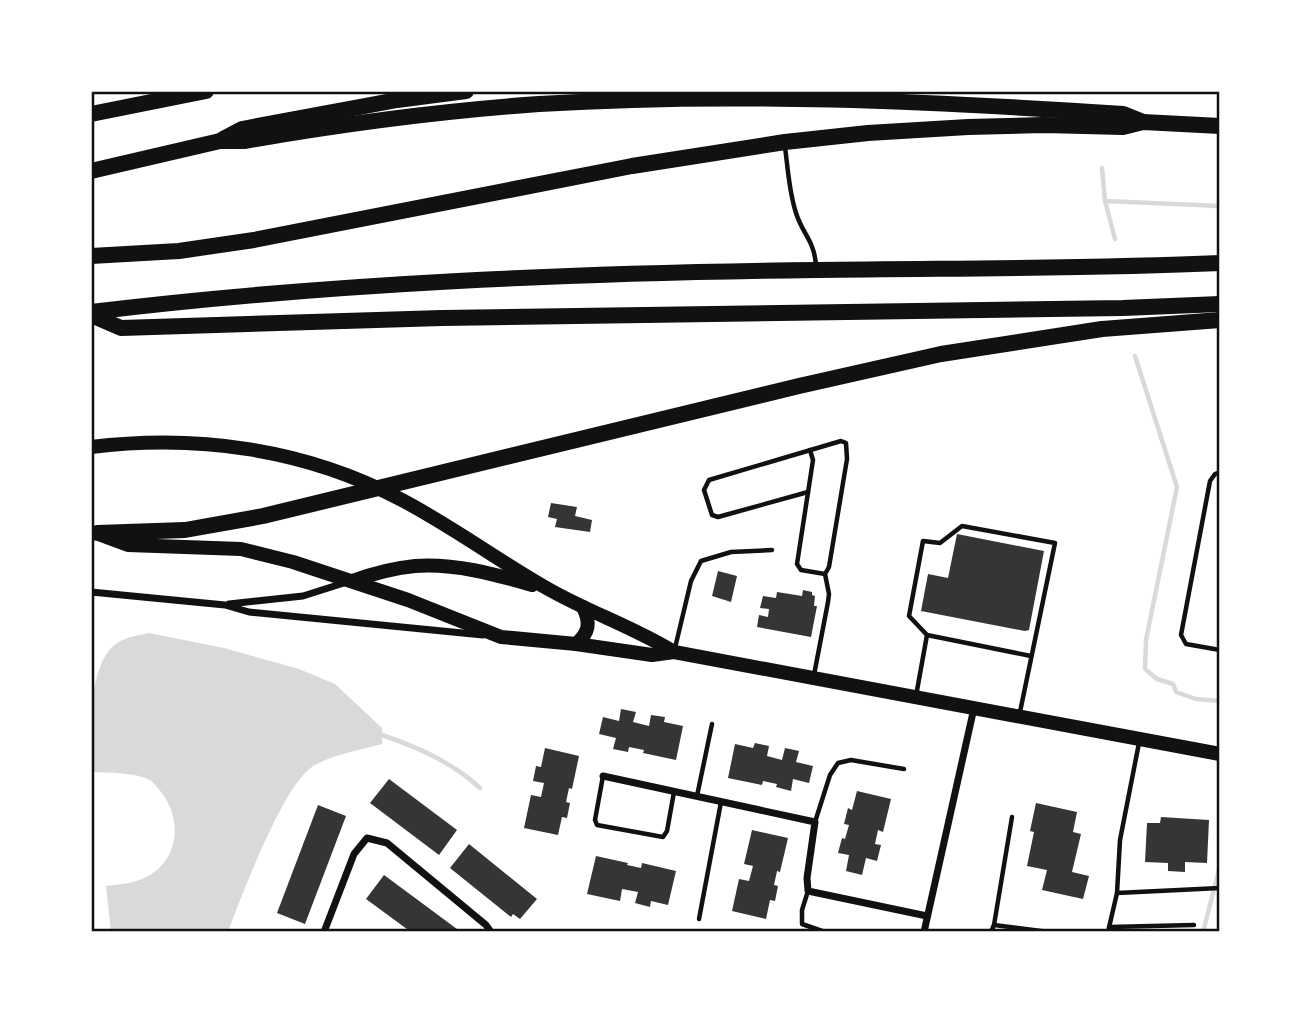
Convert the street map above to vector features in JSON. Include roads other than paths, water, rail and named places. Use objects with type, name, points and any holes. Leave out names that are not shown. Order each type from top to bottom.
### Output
[{"type":"highway","points":[[91,114],[206,91]]},
{"type":"highway","points":[[220,141],[242,129],[466,91]]},
{"type":"highway","points":[[91,171],[220,141],[244,141],[436,113],[542,104],[640,100],[835,100],[1123,114],[1143,122]]},
{"type":"highway","points":[[91,256],[179,251],[254,240],[632,166],[785,142],[868,133],[968,127],[1123,127],[1143,122],[1220,126]]},
{"type":"highway","points":[[91,314],[246,296],[437,282],[816,270],[1128,267],[1220,263]]},
{"type":"highway","points":[[91,314],[121,328],[422,319],[1144,308],[1220,304]]},
{"type":"highway","points":[[94,533],[185,530],[263,516],[942,354],[1102,329],[1220,320]]},
{"type":"highway","points":[[91,447],[160,442],[232,446],[270,452],[334,471],[401,500],[550,590],[674,652]]},
{"type":"highway","points":[[94,533],[128,545],[241,550],[293,562],[408,600],[501,637],[652,655],[674,652],[1220,754]]},
{"type":"highway","points":[[352,581],[385,570],[416,566],[477,571],[550,590]]},
{"type":"highway","points":[[576,644],[585,636],[588,628],[583,607]]},
{"type":"street","points":[[225,605],[303,596],[352,581]]},
{"type":"street","points":[[91,592],[225,605],[249,612],[501,637]]},
{"type":"street","points":[[924,932],[974,708]]},
{"type":"street","points":[[603,776],[815,822],[807,878],[808,891],[927,916]]},
{"type":"street","points":[[324,932],[354,854],[367,838],[371,837],[387,842],[491,932]]},
{"type":"lane","points":[[785,142],[791,194],[796,214],[813,243],[816,270]]},
{"type":"lane","points":[[808,492],[716,517],[710,512],[704,490],[709,480],[845,442],[847,459],[830,567],[825,574],[829,594],[813,679]]},
{"type":"lane","points":[[810,450],[813,460],[797,564],[802,570],[825,574]]},
{"type":"lane","points":[[1220,472],[1210,481],[1181,637],[1189,645],[1220,650]]},
{"type":"lane","points":[[1019,716],[1055,542],[962,526],[940,543],[923,541],[909,616],[927,635],[1031,656]]},
{"type":"lane","points":[[674,652],[691,581],[701,561],[731,552],[772,550]]},
{"type":"lane","points":[[915,698],[927,635]]},
{"type":"lane","points":[[697,796],[712,724]]},
{"type":"lane","points":[[1140,739],[1119,840],[1116,893],[1108,930],[1194,925]]},
{"type":"lane","points":[[815,822],[830,775],[838,763],[851,760],[904,769]]},
{"type":"lane","points":[[603,776],[594,820],[597,825],[660,838],[667,831],[674,792]]},
{"type":"lane","points":[[699,919],[721,802]]},
{"type":"lane","points":[[991,932],[1012,817]]},
{"type":"lane","points":[[1116,893],[1220,888]]},
{"type":"lane","points":[[808,891],[802,910],[802,924],[825,932]]},
{"type":"lane","points":[[994,925],[1049,932]]},
{"type":"waterway","points":[[1102,168],[1105,201],[1115,239]]},
{"type":"waterway","points":[[1105,201],[1220,206]]},
{"type":"waterway","points":[[1135,356],[1177,487],[1146,640],[1145,669],[1157,679],[1173,684],[1176,692],[1196,699],[1220,701]]},
{"type":"waterway","points":[[382,735],[434,756],[458,770],[480,788]]},
{"type":"waterway","points":[[1203,932],[1220,866]]}]
